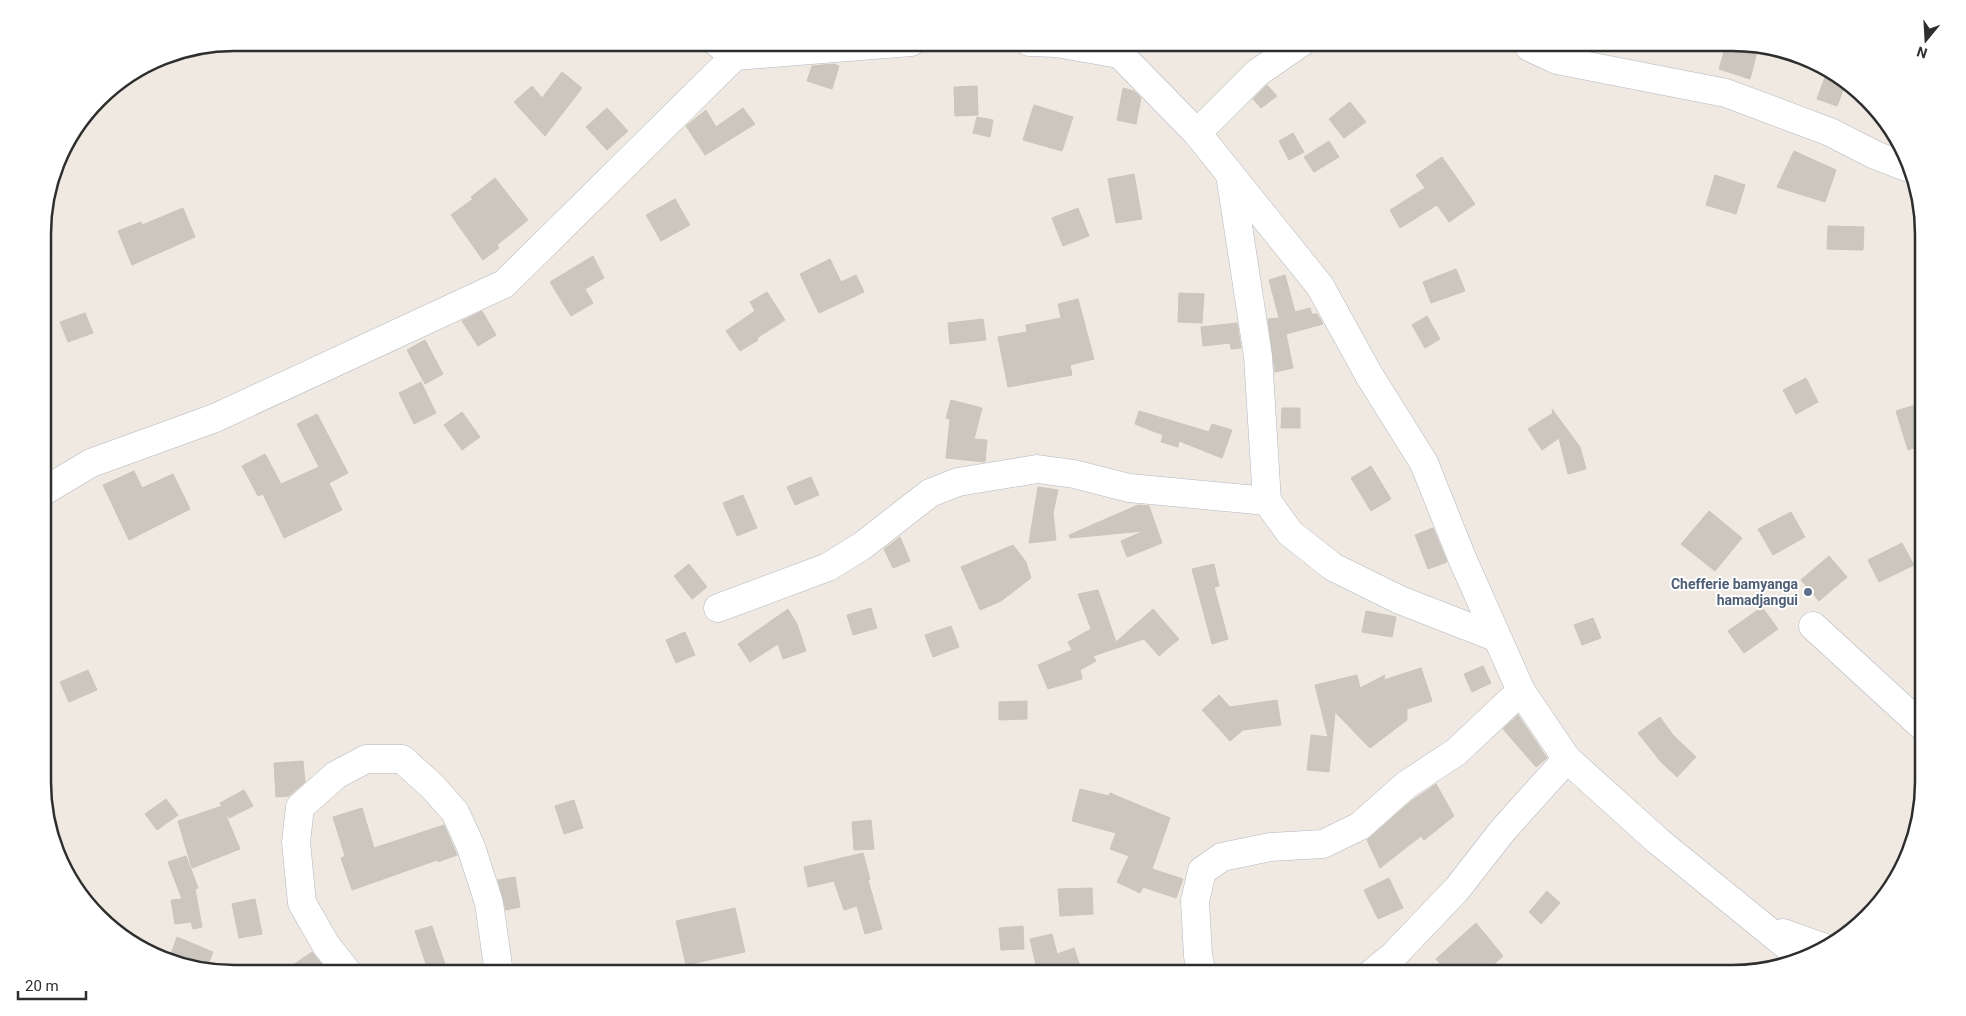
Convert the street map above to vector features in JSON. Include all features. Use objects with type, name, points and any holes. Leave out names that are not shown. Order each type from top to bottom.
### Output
[{"type":"street","points":[[51,487],[91,463],[216,418],[504,284],[723,51]]},
{"type":"street","points":[[1116,51],[1230,172],[1320,286],[1370,375],[1424,463],[1495,637],[1521,691],[1567,759],[1658,841],[1797,953]]},
{"type":"street","points":[[1196,134],[1257,73],[1289,51]]},
{"type":"street","points":[[1538,51],[1557,60],[1726,93],[1830,132],[1875,156],[1902,165]]},
{"type":"street","points":[[1230,172],[1258,356],[1267,501],[1290,533],[1333,567],[1400,600],[1495,637]]},
{"type":"street","points":[[718,608],[828,567],[862,546],[930,493],[958,482],[1037,469],[1074,474],[1129,488],[1267,501]]},
{"type":"street","points":[[1813,626],[1915,720]]},
{"type":"street","points":[[1200,965],[1195,901],[1202,871],[1222,857],[1270,847],[1323,844],[1360,826],[1406,785],[1456,752],[1521,691]]},
{"type":"street","points":[[341,965],[326,945],[302,903],[296,842],[300,807],[336,775],[366,759],[402,759],[432,786],[455,812],[472,847],[489,904],[498,965]]},
{"type":"street","points":[[1382,965],[1394,955],[1457,889],[1503,830],[1567,759]]},
{"type":"street","points":[[1768,928],[1815,945]]},
{"type":"building","points":[[1724,51],[1757,53],[1750,79],[1719,69]]},
{"type":"building","points":[[833,64],[839,66],[832,89],[807,81],[812,66]]},
{"type":"building","points":[[562,72],[582,88],[545,136],[514,102],[532,86],[542,98]]},
{"type":"building","points":[[1825,77],[1843,89],[1837,106],[1817,99]]},
{"type":"building","points":[[1267,85],[1277,96],[1261,108],[1253,99]]},
{"type":"building","points":[[977,86],[978,115],[955,116],[954,87]]},
{"type":"building","points":[[1123,88],[1134,91],[1141,98],[1136,124],[1117,120]]},
{"type":"building","points":[[1350,102],[1366,122],[1344,138],[1329,119]]},
{"type":"building","points":[[1034,105],[1073,117],[1062,151],[1023,140]]},
{"type":"building","points":[[607,108],[628,131],[607,150],[586,127]]},
{"type":"building","points":[[743,108],[755,124],[705,155],[686,126],[706,110],[716,127]]},
{"type":"building","points":[[977,117],[993,120],[990,137],[973,133]]},
{"type":"building","points":[[1293,133],[1304,152],[1289,160],[1279,141]]},
{"type":"building","points":[[1329,141],[1339,157],[1314,172],[1304,157]]},
{"type":"building","points":[[1794,151],[1836,170],[1825,202],[1777,187]]},
{"type":"building","points":[[1442,157],[1475,204],[1449,222],[1437,205],[1400,228],[1390,210],[1425,188],[1416,175]]},
{"type":"building","points":[[1134,174],[1142,219],[1116,223],[1108,179]]},
{"type":"building","points":[[1715,175],[1745,185],[1736,214],[1706,205]]},
{"type":"building","points":[[495,178],[528,220],[497,245],[499,248],[483,260],[451,215],[473,199],[471,197]]},
{"type":"building","points":[[675,199],[690,225],[661,241],[646,215]]},
{"type":"building","points":[[183,208],[195,237],[132,265],[118,231],[141,222],[142,225]]},
{"type":"building","points":[[1078,208],[1089,236],[1063,246],[1052,218]]},
{"type":"building","points":[[1828,226],[1864,227],[1863,250],[1827,249]]},
{"type":"building","points":[[593,256],[604,278],[585,289],[593,303],[571,316],[550,282]]},
{"type":"building","points":[[830,259],[841,282],[856,275],[864,292],[819,313],[800,274]]},
{"type":"building","points":[[1456,269],[1465,291],[1431,303],[1423,282]]},
{"type":"building","points":[[1285,275],[1295,312],[1310,308],[1312,314],[1317,314],[1323,324],[1286,334],[1293,368],[1275,372],[1268,319],[1279,318],[1269,280]]},
{"type":"building","points":[[767,292],[785,320],[740,351],[726,331],[755,311],[750,302]]},
{"type":"building","points":[[1179,293],[1204,294],[1202,323],[1178,322]]},
{"type":"building","points":[[1078,299],[1094,359],[1070,365],[1072,375],[1008,387],[998,337],[1027,332],[1026,325],[1061,318],[1058,304]]},
{"type":"building","points":[[482,311],[496,335],[478,346],[462,321]]},
{"type":"building","points":[[85,313],[93,333],[68,342],[60,322]]},
{"type":"building","points":[[1427,316],[1440,339],[1425,348],[1412,325]]},
{"type":"building","points":[[983,319],[986,340],[950,344],[948,323]]},
{"type":"building","points":[[1237,323],[1241,348],[1231,349],[1230,343],[1203,346],[1201,327]]},
{"type":"building","points":[[425,340],[443,374],[425,384],[407,350]]},
{"type":"building","points":[[1806,378],[1818,402],[1796,414],[1783,390]]},
{"type":"building","points":[[421,382],[436,413],[414,424],[399,393]]},
{"type":"building","points":[[951,400],[982,408],[974,439],[987,440],[985,462],[946,458],[950,419],[946,418]]},
{"type":"building","points":[[1915,405],[1915,448],[1908,450],[1896,411]]},
{"type":"building","points":[[1282,408],[1300,408],[1300,428],[1281,428]]},
{"type":"building","points":[[1552,409],[1580,447],[1586,469],[1568,474],[1559,438],[1542,450],[1528,429],[1553,413]]},
{"type":"building","points":[[1139,411],[1209,432],[1212,424],[1232,430],[1222,458],[1179,441],[1178,447],[1161,442],[1163,435],[1135,424]]},
{"type":"building","points":[[462,412],[480,437],[462,450],[444,425]]},
{"type":"building","points":[[317,414],[348,473],[329,483],[342,510],[284,538],[263,494],[258,496],[242,466],[265,454],[281,484],[319,467],[297,424]]},
{"type":"building","points":[[1371,466],[1391,499],[1371,511],[1351,478]]},
{"type":"building","points":[[134,471],[142,488],[173,474],[190,509],[129,540],[103,485]]},
{"type":"building","points":[[811,477],[819,495],[795,505],[787,487]]},
{"type":"building","points":[[1038,487],[1058,490],[1053,513],[1056,540],[1029,543]]},
{"type":"building","points":[[743,495],[757,528],[737,536],[723,503]]},
{"type":"building","points":[[1138,505],[1149,506],[1162,543],[1127,557],[1121,541],[1144,531],[1070,538],[1069,535]]},
{"type":"building","points":[[1709,511],[1742,538],[1715,571],[1681,544]]},
{"type":"building","points":[[1791,512],[1805,537],[1773,555],[1758,529]]},
{"type":"building","points":[[1433,528],[1447,562],[1428,569],[1415,535]]},
{"type":"building","points":[[900,537],[910,561],[893,568],[884,549]]},
{"type":"building","points":[[1902,543],[1914,565],[1879,582],[1868,560]]},
{"type":"building","points":[[1013,545],[1026,562],[1031,578],[1001,601],[980,610],[961,567]]},
{"type":"building","points":[[1829,556],[1847,577],[1819,601],[1801,580]]},
{"type":"building","points":[[689,564],[707,587],[692,599],[674,576]]},
{"type":"building","points":[[1214,564],[1219,586],[1214,587],[1228,639],[1212,644],[1192,569]]},
{"type":"building","points":[[1098,590],[1116,642],[1153,609],[1179,639],[1159,656],[1144,639],[1093,656],[1096,661],[1080,670],[1082,679],[1048,689],[1038,665],[1072,650],[1068,642],[1091,629],[1078,594]]},
{"type":"building","points":[[1762,607],[1778,629],[1744,653],[1728,631]]},
{"type":"building","points":[[871,608],[877,628],[853,635],[847,615]]},
{"type":"building","points":[[788,609],[797,624],[806,651],[783,659],[778,644],[750,662],[738,644]]},
{"type":"building","points":[[1366,611],[1396,617],[1392,637],[1362,632]]},
{"type":"building","points":[[1593,618],[1601,638],[1582,645],[1574,625]]},
{"type":"building","points":[[951,626],[959,647],[933,657],[925,635]]},
{"type":"building","points":[[685,632],[695,655],[676,663],[666,640]]},
{"type":"building","points":[[1483,666],[1491,683],[1472,692],[1464,674]]},
{"type":"building","points":[[1421,668],[1432,701],[1407,709],[1407,720],[1370,748],[1335,712],[1329,772],[1307,770],[1311,735],[1328,737],[1315,685],[1357,675],[1360,688],[1385,675],[1384,680]]},
{"type":"building","points":[[88,670],[97,690],[69,702],[60,682]]},
{"type":"building","points":[[1219,695],[1230,707],[1277,700],[1281,725],[1243,730],[1230,741],[1202,710]]},
{"type":"building","points":[[1027,701],[1027,719],[999,720],[999,702]]},
{"type":"building","points":[[1518,715],[1547,758],[1536,767],[1503,729]]},
{"type":"building","points":[[1660,717],[1673,735],[1696,757],[1677,777],[1661,762],[1638,733]]},
{"type":"building","points":[[303,761],[305,782],[289,796],[276,797],[274,763]]},
{"type":"building","points":[[1436,784],[1454,816],[1424,840],[1421,836],[1380,868],[1367,840],[1410,802]]},
{"type":"building","points":[[1080,789],[1109,796],[1110,793],[1170,818],[1152,869],[1183,879],[1176,898],[1143,887],[1140,893],[1117,882],[1129,856],[1110,849],[1116,833],[1072,821]]},
{"type":"building","points":[[244,790],[253,806],[229,818],[220,803]]},
{"type":"building","points":[[166,799],[178,815],[157,830],[145,814]]},
{"type":"building","points":[[574,800],[583,828],[564,834],[555,806]]},
{"type":"building","points":[[222,806],[240,849],[192,868],[178,821]]},
{"type":"building","points":[[362,808],[374,848],[444,825],[457,855],[438,862],[437,860],[352,890],[341,858],[345,856],[333,817]]},
{"type":"building","points":[[871,820],[874,849],[854,850],[852,822]]},
{"type":"building","points":[[863,853],[870,879],[868,880],[882,929],[865,934],[857,906],[844,910],[834,881],[808,887],[804,867]]},
{"type":"building","points":[[186,856],[198,888],[195,889],[202,927],[193,929],[191,922],[175,924],[171,900],[182,899],[168,862]]},
{"type":"building","points":[[515,877],[520,907],[506,910],[498,880]]},
{"type":"building","points":[[1389,878],[1403,908],[1378,919],[1364,890]]},
{"type":"building","points":[[1092,888],[1093,914],[1060,916],[1058,889]]},
{"type":"building","points":[[1547,891],[1560,903],[1541,924],[1529,912]]},
{"type":"building","points":[[255,899],[262,934],[239,938],[232,904]]},
{"type":"building","points":[[735,908],[745,952],[686,965],[676,921]]},
{"type":"building","points":[[1476,923],[1503,956],[1493,965],[1441,965],[1436,959]]},
{"type":"building","points":[[432,926],[445,965],[426,965],[415,931]]},
{"type":"building","points":[[1023,926],[1024,949],[1001,950],[999,928]]},
{"type":"building","points":[[1052,934],[1057,954],[1074,948],[1079,965],[1036,965],[1030,939]]},
{"type":"building","points":[[177,937],[213,952],[209,963],[171,954]]},
{"type":"building","points":[[312,952],[322,965],[293,965]]},
{"type":"place","name":"Chefferie bamyanga hamadjangui","points":[[1808,592]]}]
